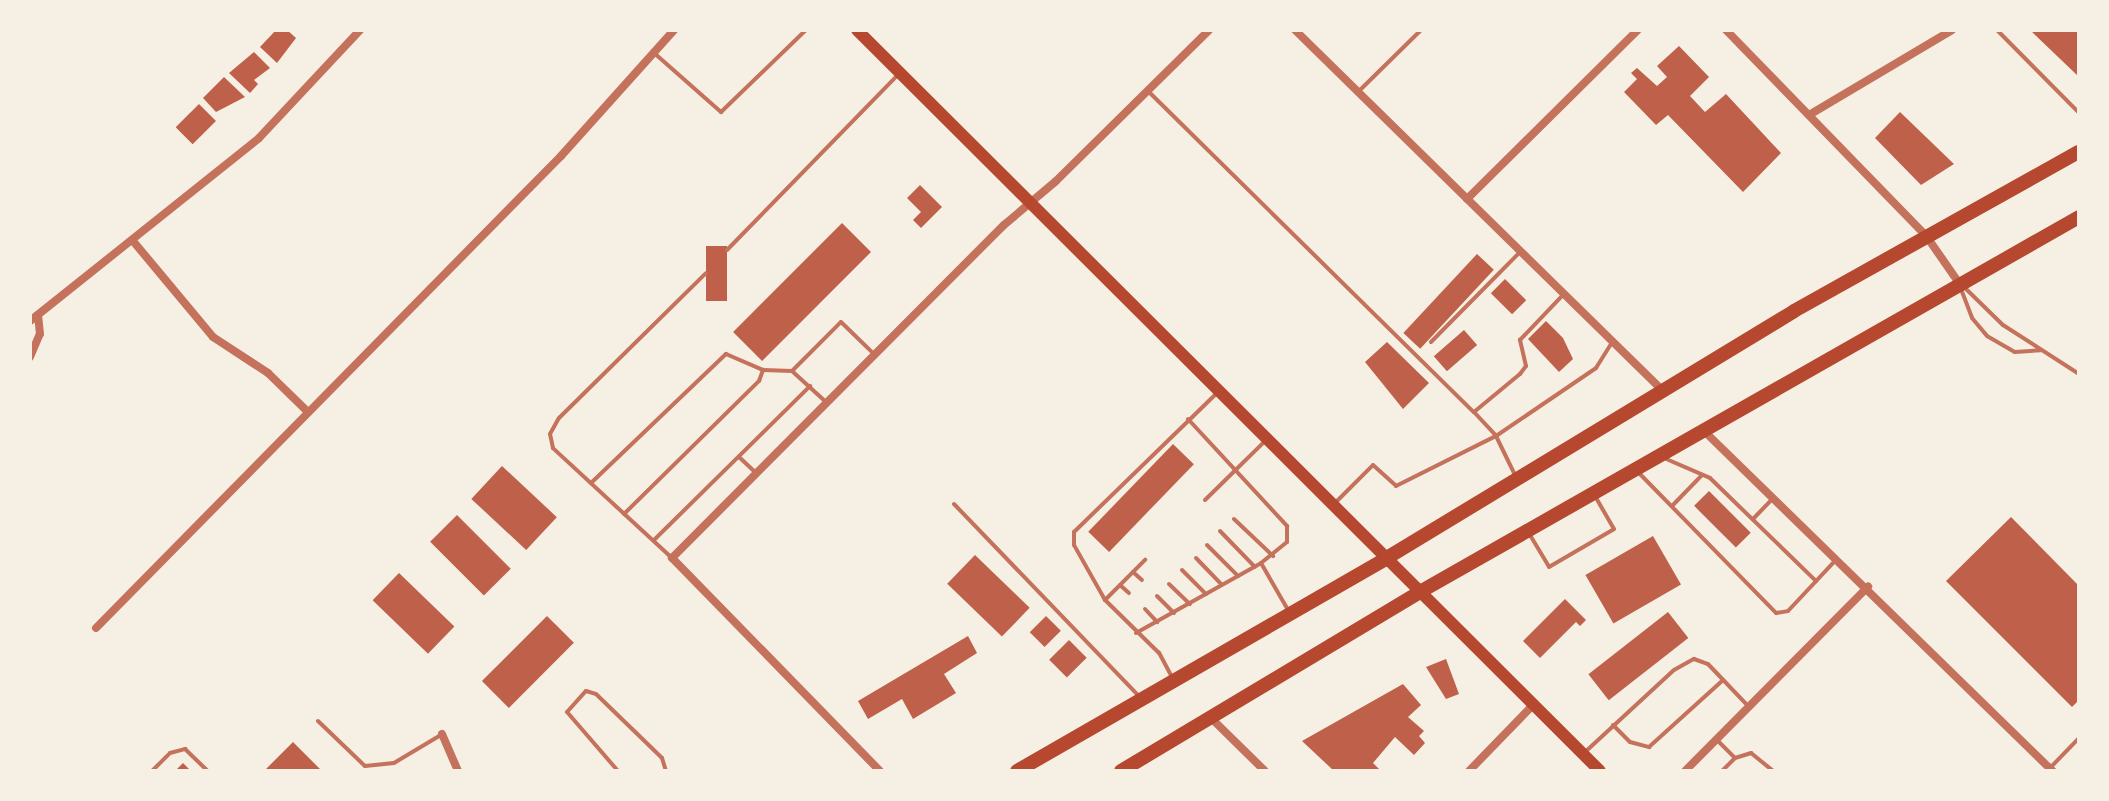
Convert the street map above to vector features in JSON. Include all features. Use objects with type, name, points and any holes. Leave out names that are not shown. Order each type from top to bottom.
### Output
[{"type":"highway","points":[[1017,771],[1385,559],[1662,390],[2079,152]]},
{"type":"highway","points":[[1121,771],[1418,593],[2079,217]]},
{"type":"main road","points":[[857,30],[1418,593],[1600,771]]},
{"type":"street","points":[[30,321],[259,138],[360,30]]},
{"type":"street","points":[[96,628],[561,156],[674,30]]},
{"type":"street","points":[[880,771],[672,558],[874,354],[1209,30]]},
{"type":"street","points":[[1295,30],[1662,390]]},
{"type":"street","points":[[1467,199],[1638,30]]},
{"type":"street","points":[[1726,30],[1927,237],[1959,283]]},
{"type":"street","points":[[1809,115],[1952,30]]},
{"type":"street","points":[[133,241],[213,337],[268,373],[308,412]]},
{"type":"street","points":[[30,357],[40,334],[38,315]]},
{"type":"street","points":[[1702,429],[1868,587],[2047,768]]},
{"type":"street","points":[[1685,771],[1868,587]]},
{"type":"street","points":[[1469,771],[1532,706]]},
{"type":"street","points":[[1209,716],[1265,771]]},
{"type":"street","points":[[442,734],[458,771]]},
{"type":"lane","points":[[653,52],[721,112],[806,30]]},
{"type":"lane","points":[[1357,92],[1421,30]]},
{"type":"lane","points":[[1997,30],[2079,113]]},
{"type":"lane","points":[[727,250],[900,73]]},
{"type":"lane","points":[[1148,90],[1474,412],[1496,436],[1517,480]]},
{"type":"lane","points":[[1431,342],[1521,252]]},
{"type":"lane","points":[[672,558],[553,448],[550,434],[559,418],[706,273]]},
{"type":"lane","points":[[1959,283],[1972,318],[1987,336],[2015,352],[2041,350]]},
{"type":"lane","points":[[1959,283],[2003,325],[2079,374]]},
{"type":"lane","points":[[1474,412],[1520,374],[1526,366],[1520,340],[1564,294]]},
{"type":"lane","points":[[792,371],[841,322],[874,354]]},
{"type":"lane","points":[[1332,506],[1373,465],[1396,486],[1496,436],[1596,368],[1612,342]]},
{"type":"lane","points":[[591,483],[726,354],[763,370],[792,371],[826,402]]},
{"type":"lane","points":[[624,514],[759,381],[763,370]]},
{"type":"lane","points":[[655,540],[810,386]]},
{"type":"lane","points":[[1174,680],[1159,653],[1105,600],[1074,545],[1074,532],[1218,392]]},
{"type":"lane","points":[[1136,633],[1255,567],[1273,556],[1287,542],[1287,526],[1237,467],[1188,419]]},
{"type":"lane","points":[[1205,500],[1266,440]]},
{"type":"lane","points":[[1658,455],[1702,475],[1753,519],[1816,581]]},
{"type":"lane","points":[[739,457],[756,473]]},
{"type":"lane","points":[[1635,469],[1776,613],[1788,611],[1837,558]]},
{"type":"lane","points":[[1672,505],[1702,475]]},
{"type":"lane","points":[[1529,532],[1549,567],[1614,529],[1594,494]]},
{"type":"lane","points":[[1210,495],[1215,501]]},
{"type":"lane","points":[[1753,519],[1774,498]]},
{"type":"lane","points":[[954,504],[1142,699]]},
{"type":"lane","points":[[1234,519],[1273,556]]},
{"type":"lane","points":[[1220,531],[1255,567]]},
{"type":"lane","points":[[1207,545],[1238,576]]},
{"type":"lane","points":[[1196,558],[1222,585]]},
{"type":"lane","points":[[1105,600],[1145,560]]},
{"type":"lane","points":[[1261,563],[1289,614]]},
{"type":"lane","points":[[1182,570],[1206,594]]},
{"type":"lane","points":[[1133,572],[1142,580]]},
{"type":"lane","points":[[1169,584],[1190,604]]},
{"type":"lane","points":[[1120,585],[1129,593]]},
{"type":"lane","points":[[1157,596],[1174,613]]},
{"type":"lane","points":[[1145,609],[1157,622]]},
{"type":"lane","points":[[1583,754],[1674,670],[1694,659],[1708,664],[1749,707]]},
{"type":"lane","points":[[1613,725],[1630,742],[1649,747],[1722,681]]},
{"type":"lane","points":[[618,771],[567,712],[586,691],[596,694],[662,758],[666,771]]},
{"type":"lane","points":[[318,721],[365,766],[394,763],[442,734]]},
{"type":"lane","points":[[2047,768],[2079,738]]},
{"type":"lane","points":[[1717,740],[1735,758]]},
{"type":"lane","points":[[152,771],[170,753],[185,749],[208,771]]},
{"type":"lane","points":[[1722,771],[1735,758],[1757,755],[1773,771]]},
{"type":"building","points":[[276,30],[287,30],[296,38],[277,63],[260,47]]},
{"type":"building","points":[[2030,30],[2079,30],[2079,77]]},
{"type":"building","points":[[1679,46],[1709,77],[1690,96],[1705,112],[1726,94],[1781,153],[1743,192],[1668,115],[1656,125],[1624,92],[1637,79],[1631,73],[1637,68],[1657,86],[1667,77],[1657,66]]},
{"type":"building","points":[[254,52],[270,68],[254,80],[258,84],[250,93],[229,73]]},
{"type":"building","points":[[224,77],[245,97],[216,112],[203,98]]},
{"type":"building","points":[[199,104],[216,121],[193,144],[176,127]]},
{"type":"building","points":[[1900,112],[1954,164],[1921,185],[1875,138]]},
{"type":"building","points":[[920,185],[942,207],[921,228],[913,220],[921,212],[907,198]]},
{"type":"building","points":[[842,223],[871,252],[762,361],[733,332]]},
{"type":"building","points":[[706,246],[727,246],[727,301],[706,301]]},
{"type":"building","points":[[1477,254],[1494,270],[1420,349],[1403,333]]},
{"type":"building","points":[[1505,279],[1526,300],[1512,314],[1491,293]]},
{"type":"building","points":[[1546,321],[1563,338],[1573,359],[1559,372],[1528,339]]},
{"type":"building","points":[[1464,330],[1477,345],[1447,371],[1434,356]]},
{"type":"building","points":[[1387,342],[1429,383],[1403,409],[1365,362]]},
{"type":"building","points":[[1173,444],[1194,464],[1109,552],[1088,532]]},
{"type":"building","points":[[502,466],[557,517],[526,550],[471,499]]},
{"type":"building","points":[[1709,491],[1751,533],[1736,548],[1694,506]]},
{"type":"building","points":[[457,515],[511,569],[484,596],[430,542]]},
{"type":"building","points":[[2011,517],[2079,586],[2079,700],[2072,707],[1946,581]]},
{"type":"building","points":[[1653,536],[1681,584],[1613,623],[1585,575]]},
{"type":"building","points":[[975,555],[1030,608],[1002,637],[947,584]]},
{"type":"building","points":[[399,573],[454,626],[428,654],[373,600]]},
{"type":"building","points":[[1565,599],[1586,620],[1580,626],[1576,622],[1540,658],[1523,641]]},
{"type":"building","points":[[1668,612],[1688,638],[1609,700],[1588,674]]},
{"type":"building","points":[[547,616],[574,643],[509,708],[482,681]]},
{"type":"building","points":[[1046,616],[1061,631],[1045,647],[1030,632]]},
{"type":"building","points":[[968,636],[977,653],[944,674],[956,693],[913,719],[902,699],[868,719],[858,701]]},
{"type":"building","points":[[1069,640],[1087,658],[1067,677],[1049,660]]},
{"type":"building","points":[[1446,659],[1459,694],[1446,699],[1426,667]]},
{"type":"building","points":[[1403,684],[1421,705],[1408,717],[1424,731],[1419,736],[1425,743],[1414,755],[1395,737],[1373,763],[1381,771],[1334,771],[1302,741]]},
{"type":"building","points":[[293,742],[322,771],[264,771]]},
{"type":"building","points":[[183,763],[191,771],[175,771]]}]
